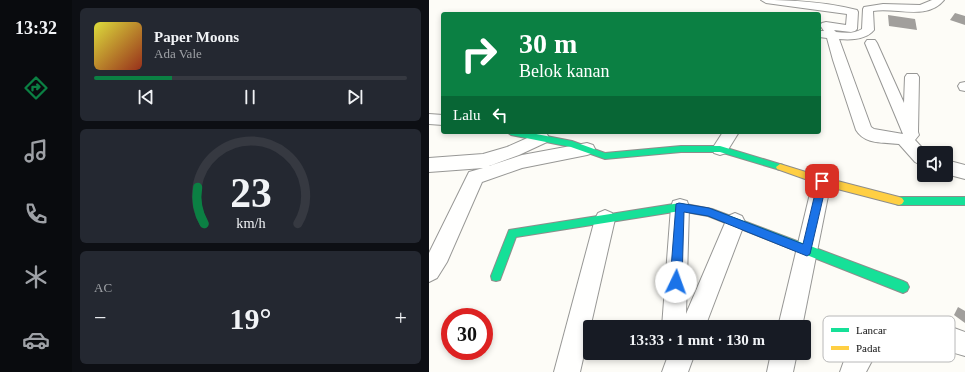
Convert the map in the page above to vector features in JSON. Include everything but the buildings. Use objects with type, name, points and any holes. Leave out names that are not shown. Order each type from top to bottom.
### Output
[{"type":"street","points":[[766,0],[835,4],[853,12],[851,29],[824,30]]},
{"type":"street","points":[[824,30],[849,36],[863,34],[868,30],[868,9],[875,7],[907,9],[921,8],[928,7],[939,0]]},
{"type":"street","points":[[824,30],[839,60],[864,130],[871,136],[910,140]]},
{"type":"street","points":[[871,43],[917,155]]},
{"type":"street","points":[[910,140],[912,77]]},
{"type":"street","points":[[429,119],[441,120]]},
{"type":"street","points":[[521,134],[572,144],[605,156],[681,149],[720,149],[822,181],[895,201],[965,201]]},
{"type":"street","points":[[720,149],[730,134]]},
{"type":"street","points":[[429,165],[483,162],[513,151],[541,138]]},
{"type":"street","points":[[429,271],[440,255],[475,177],[522,162],[587,149]]},
{"type":"street","points":[[953,169],[965,172]]},
{"type":"street","points":[[792,320],[822,181]]},
{"type":"street","points":[[496,276],[513,233],[679,207],[709,212],[903,287]]},
{"type":"street","points":[[674,320],[679,207]]},
{"type":"street","points":[[567,372],[605,218]]},
{"type":"street","points":[[696,320],[735,222]]},
{"type":"street","points":[[955,340],[965,344]]},
{"type":"street","points":[[673,360],[673,372]]},
{"type":"street","points":[[673,372],[679,360]]},
{"type":"street","points":[[780,372],[783,360]]},
{"type":"street","points":[[853,372],[857,362]]},
{"type":"traffic: fast","points":[[521,134],[572,144],[605,156],[681,149],[720,149],[780,167]]},
{"type":"traffic: fast","points":[[899,201],[965,201]]},
{"type":"traffic: fast","points":[[496,276],[513,233],[680,207],[709,212],[903,287]]},
{"type":"traffic: slow","points":[[780,167],[822,181],[899,201]]},
{"type":"route","points":[[676,282],[679,207],[709,212],[807,251],[822,181]]}]
